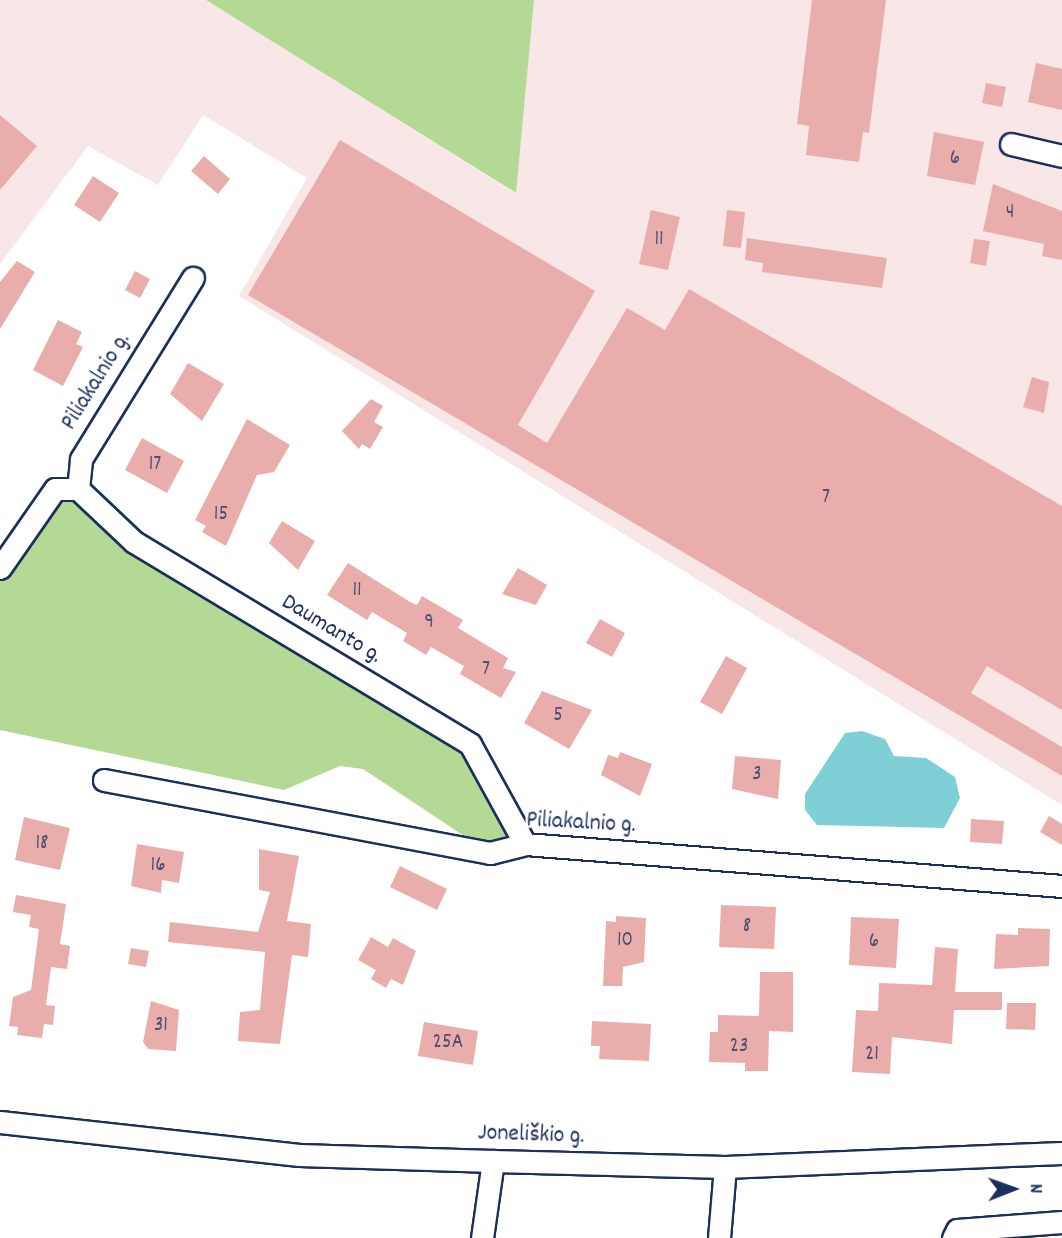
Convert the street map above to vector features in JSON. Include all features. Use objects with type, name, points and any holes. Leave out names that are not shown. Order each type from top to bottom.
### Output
[{"type":"street","points":[[1011,144],[1062,156]]},
{"type":"street","name":"Piliakalnio g.","points":[[78,489],[81,458],[193,278]]},
{"type":"street","points":[[0,568],[55,489],[78,489]]},
{"type":"street","name":"Daumanto g.","points":[[78,489],[134,542],[470,744],[525,844]]},
{"type":"street","name":"Piliakalnio g.","points":[[104,780],[491,853],[525,844],[1062,886]]},
{"type":"street","name":"Joneliškio g.","points":[[0,1122],[299,1155],[493,1161],[725,1167],[1062,1153]]},
{"type":"street","points":[[482,1238],[493,1161]]},
{"type":"street","points":[[719,1238],[725,1167]]},
{"type":"street","points":[[955,1234],[1059,1227]]},
{"type":"shaded area","points":[[0,0],[206,0],[515,193],[534,0],[1062,0],[1062,805],[239,296],[307,178],[203,115],[158,185],[88,146],[0,264]]},
{"type":"green space","points":[[206,0],[534,0],[516,193]]},
{"type":"green space","points":[[55,489],[78,489],[103,518],[470,744],[525,844],[490,853],[363,769],[340,766],[284,790],[0,730],[0,568]]},
{"type":"water","points":[[862,731],[885,739],[894,756],[926,758],[955,777],[960,798],[944,828],[817,825],[805,810],[805,794],[845,733]]},
{"type":"building","points":[[812,0],[886,0],[869,133],[863,132],[859,162],[806,155],[809,126],[797,124]]},
{"type":"building","points":[[1036,63],[1062,69],[1062,110],[1028,102]]},
{"type":"building","points":[[986,83],[1006,87],[1002,107],[982,103]]},
{"type":"building","points":[[0,115],[37,146],[0,190]]},
{"type":"building","points":[[934,132],[984,142],[975,185],[927,176]]},
{"type":"building","points":[[340,140],[595,291],[518,425],[547,443],[627,308],[665,330],[689,289],[1062,506],[1062,710],[987,666],[971,693],[1062,747],[1062,776],[248,295]]},
{"type":"building","points":[[204,156],[230,179],[218,194],[191,171]]},
{"type":"building","points":[[93,176],[119,193],[100,222],[74,205]]},
{"type":"building","points":[[993,184],[1062,211],[1062,260],[1042,256],[1044,244],[983,231]]},
{"type":"building","points":[[651,210],[680,217],[668,270],[639,264]]},
{"type":"building","points":[[727,210],[745,212],[741,248],[723,246]]},
{"type":"building","points":[[747,238],[887,258],[882,288],[762,272],[763,263],[745,260]]},
{"type":"building","points":[[974,239],[990,241],[986,266],[970,263]]},
{"type":"building","points":[[17,261],[35,272],[0,329],[0,282]]},
{"type":"building","points":[[135,271],[150,279],[140,298],[125,290]]},
{"type":"building","points":[[58,320],[82,332],[76,344],[83,347],[63,386],[33,370]]},
{"type":"building","points":[[188,363],[224,384],[202,421],[170,394]]},
{"type":"building","points":[[1032,377],[1049,382],[1044,413],[1023,407]]},
{"type":"building","points":[[371,399],[383,406],[374,422],[383,427],[370,449],[362,444],[359,449],[342,431]]},
{"type":"building","points":[[247,419],[290,445],[274,472],[257,475],[226,546],[202,532],[206,526],[195,520]]},
{"type":"building","points":[[142,438],[184,461],[167,493],[125,470]]},
{"type":"building","points":[[282,521],[315,541],[298,570],[269,543]]},
{"type":"building","points":[[348,563],[410,602],[417,605],[422,596],[463,620],[458,628],[508,658],[503,668],[516,672],[501,698],[460,674],[464,666],[431,647],[426,655],[403,641],[407,633],[372,612],[367,620],[327,595]]},
{"type":"building","points":[[518,568],[547,585],[536,605],[502,594]]},
{"type":"building","points":[[600,619],[625,633],[612,657],[586,643]]},
{"type":"building","points":[[726,656],[747,668],[722,714],[700,702]]},
{"type":"building","points":[[542,691],[592,710],[569,749],[524,723]]},
{"type":"building","points":[[620,752],[652,764],[640,796],[601,775],[608,755],[618,758]]},
{"type":"building","points":[[735,756],[781,760],[778,799],[732,789]]},
{"type":"building","points":[[1049,816],[1062,824],[1062,845],[1040,832]]},
{"type":"building","points":[[24,817],[70,828],[60,870],[15,860]]},
{"type":"building","points":[[971,819],[1004,821],[1002,844],[970,842]]},
{"type":"building","points":[[137,844],[184,852],[179,883],[162,880],[161,893],[131,886]]},
{"type":"building","points":[[259,849],[299,856],[287,921],[311,924],[308,957],[292,955],[280,1044],[238,1041],[240,1012],[260,1010],[265,952],[168,942],[170,922],[258,932],[270,892],[259,890]]},
{"type":"building","points":[[400,866],[447,889],[437,910],[390,887]]},
{"type":"building","points":[[16,895],[66,904],[60,944],[70,946],[67,969],[51,967],[46,1005],[55,1006],[53,1025],[44,1024],[42,1038],[17,1035],[18,1027],[9,1026],[13,997],[31,990],[39,929],[29,927],[31,915],[13,912]]},
{"type":"building","points":[[721,905],[776,907],[774,949],[719,947]]},
{"type":"building","points":[[616,916],[646,918],[644,962],[623,967],[622,986],[603,986],[606,921],[616,922]]},
{"type":"building","points":[[851,917],[899,919],[896,968],[849,965]]},
{"type":"building","points":[[1018,928],[1050,929],[1049,966],[994,969],[996,934],[1018,935]]},
{"type":"building","points":[[371,937],[388,947],[393,938],[416,951],[403,985],[391,979],[386,988],[371,979],[376,970],[358,960]]},
{"type":"building","points":[[935,947],[958,949],[955,992],[1002,992],[1002,1010],[954,1010],[952,1044],[892,1037],[890,1074],[852,1072],[856,1010],[878,1011],[879,983],[932,985]]},
{"type":"building","points":[[131,948],[149,951],[146,967],[128,964]]},
{"type":"building","points":[[760,972],[793,972],[793,1032],[769,1031],[768,1071],[745,1071],[745,1063],[709,1062],[710,1032],[718,1032],[718,1015],[759,1016]]},
{"type":"building","points":[[151,1001],[179,1010],[176,1051],[148,1049],[143,1042]]},
{"type":"building","points":[[1007,1003],[1036,1003],[1035,1030],[1006,1029]]},
{"type":"building","points":[[592,1021],[651,1024],[649,1061],[599,1059],[600,1046],[591,1046]]},
{"type":"building","points":[[424,1022],[478,1031],[473,1065],[418,1056]]}]
